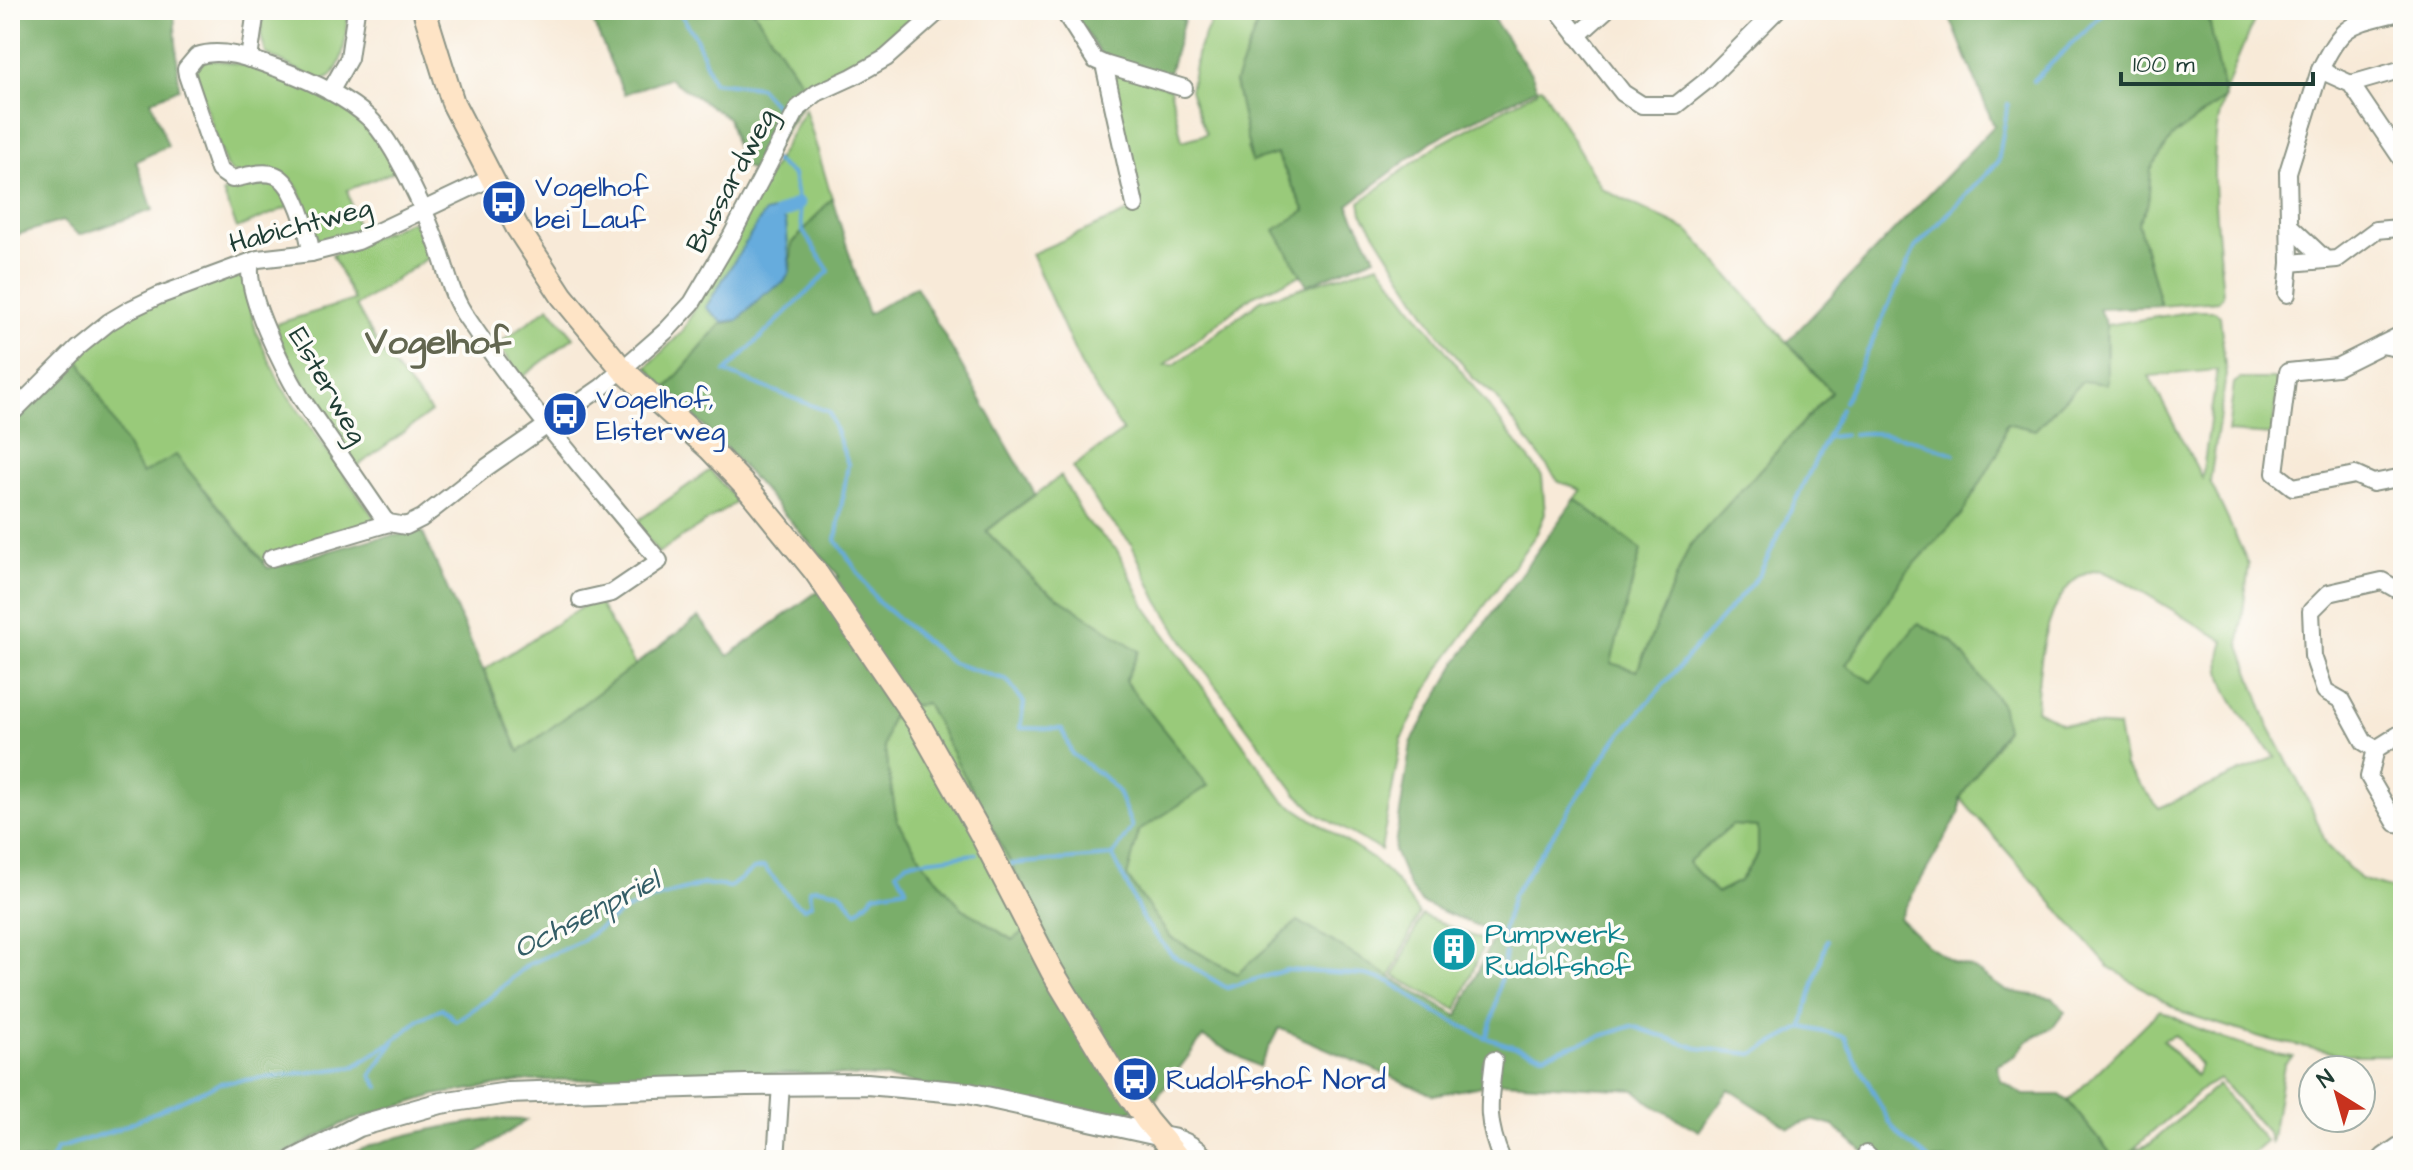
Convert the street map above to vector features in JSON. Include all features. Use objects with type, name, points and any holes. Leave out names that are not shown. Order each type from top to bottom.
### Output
[{"type":"main road","points":[[424,10],[453,103],[526,241],[562,296],[587,333],[749,490],[827,588],[919,724],[981,834],[1052,971],[1111,1069],[1158,1135],[1180,1160]]},
{"type":"street","points":[[249,59],[256,10]]},
{"type":"street","points":[[330,92],[349,58],[356,10]]},
{"type":"street","name":"Bussardweg","points":[[623,370],[692,303],[732,235],[798,108],[817,93],[886,58],[940,10]]},
{"type":"street","points":[[1063,10],[1095,60],[1184,88]]},
{"type":"street","points":[[1558,10],[1623,93],[1642,105],[1676,105],[1705,82],[1777,10]]},
{"type":"street","points":[[1577,36],[1606,10]]},
{"type":"street","points":[[2287,294],[2291,227],[2288,172],[2320,70],[2333,42],[2344,30],[2403,11]]},
{"type":"street","points":[[311,253],[306,227],[282,179],[274,174],[232,179],[219,170],[187,75],[186,69],[192,58],[203,54],[230,54],[295,75],[330,92],[369,118],[379,130],[400,162],[422,211],[440,252],[452,295],[549,426],[659,561],[612,593],[581,600]]},
{"type":"street","points":[[1104,64],[1135,205]]},
{"type":"street","points":[[2351,84],[2403,69]]},
{"type":"street","points":[[2320,70],[2351,84],[2403,161]]},
{"type":"street","name":"Habichtweg","points":[[14,411],[54,369],[109,322],[158,296],[258,259],[311,253],[358,241],[491,178]]},
{"type":"street","points":[[2290,263],[2337,259],[2376,230],[2403,225]]},
{"type":"street","points":[[2291,227],[2326,260]]},
{"type":"street","name":"Elsterweg","points":[[251,262],[251,283],[259,308],[289,377],[377,511],[389,523]]},
{"type":"street","points":[[2403,334],[2337,367],[2288,372],[2275,473],[2293,487],[2355,475],[2373,483],[2403,477]]},
{"type":"street","points":[[2381,345],[2403,349]]},
{"type":"street","points":[[271,558],[389,523],[406,526],[414,523],[623,370]]},
{"type":"street","points":[[2376,749],[2364,742],[2341,700],[2325,691],[2313,656],[2311,611],[2329,593],[2382,581],[2396,589],[2403,588]]},
{"type":"street","points":[[2403,732],[2376,749],[2369,777],[2396,823],[2403,824]]},
{"type":"street","points":[[1494,1060],[1488,1111],[1491,1134],[1502,1160]]},
{"type":"street","points":[[776,1160],[781,1084]]},
{"type":"street","points":[[294,1160],[359,1126],[441,1103],[508,1093],[867,1084],[968,1093],[1177,1137],[1197,1147],[1208,1160]]},
{"type":"street","points":[[2383,1157],[2403,1143]]},
{"type":"green space","points":[[10,10],[174,10],[179,88],[151,101],[168,146],[136,161],[153,210],[79,235],[62,221],[10,237]]},
{"type":"green space","points":[[263,10],[349,10],[343,52],[329,78],[320,81],[266,54],[261,36]]},
{"type":"green space","points":[[588,10],[753,10],[809,94],[758,175],[741,164],[728,118],[668,78],[624,94]]},
{"type":"green space","points":[[753,10],[935,10],[885,54],[809,94]]},
{"type":"green space","points":[[1072,10],[1161,10],[1184,20],[1168,77],[1103,58]]},
{"type":"green space","points":[[1216,10],[1263,10],[1235,82],[1252,161],[1276,154],[1305,211],[1276,230],[1301,275],[1252,296],[1165,365],[1174,365],[1261,300],[1379,264],[1542,476],[1545,514],[1537,533],[1437,672],[1402,737],[1381,850],[1319,815],[1296,793],[1191,653],[1158,601],[1131,543],[1104,514],[1073,467],[1123,431],[1084,372],[1031,254],[1133,210],[1112,70],[1170,88],[1182,141],[1206,134],[1190,90],[1198,50]]},
{"type":"green space","points":[[1263,10],[1487,10],[1532,75],[1537,88],[1432,141],[1348,205],[1375,257],[1307,285],[1275,230],[1305,211],[1277,154],[1252,162],[1235,82]]},
{"type":"green space","points":[[1947,10],[2207,10],[2225,98],[2172,137],[2151,169],[2148,204],[2138,223],[2161,306],[2099,309],[2106,325],[2107,384],[2082,381],[2035,430],[2006,423],[1999,451],[1962,514],[1905,574],[1846,665],[1871,682],[1918,623],[1953,642],[2001,704],[2006,729],[1960,798],[1960,812],[1899,918],[1927,945],[1954,963],[1971,967],[2006,991],[2053,998],[2065,1011],[2054,1026],[2026,1042],[2015,1056],[1997,1065],[2001,1081],[2024,1095],[2060,1095],[2116,1160],[1873,1160],[1834,1126],[1812,1120],[1789,1128],[1729,1089],[1699,1131],[1651,1104],[1635,1090],[1504,1082],[1433,1095],[1279,1028],[1259,1067],[1203,1037],[1156,1099],[1113,1120],[881,1077],[791,1073],[524,1081],[436,1095],[344,1123],[273,1160],[10,1160],[10,412],[75,352],[142,474],[176,455],[268,568],[373,539],[422,531],[519,752],[699,617],[728,656],[839,576],[725,447],[666,389],[721,324],[738,320],[763,295],[784,282],[790,271],[792,244],[832,198],[868,314],[916,286],[1035,494],[986,531],[1038,584],[1139,651],[1125,681],[1208,786],[1139,831],[1127,877],[1170,937],[1237,974],[1298,921],[1458,1016],[1495,933],[1422,903],[1409,887],[1394,851],[1411,743],[1457,662],[1575,499],[1641,550],[1611,663],[1637,671],[1689,547],[1831,392],[1787,342],[1994,126]],"holes":[[[926,703],[1035,909],[1033,924],[1012,940],[962,908],[926,866],[897,821],[884,745],[890,720],[901,709]],[[1732,825],[1758,827],[1758,854],[1740,881],[1717,893],[1688,862]]]},
{"type":"green space","points":[[2207,10],[2258,12],[2225,96]]},
{"type":"green space","points":[[209,59],[260,68],[295,80],[330,99],[362,124],[375,139],[396,171],[347,190],[359,233],[324,243],[316,237],[298,187],[231,172],[226,166],[197,81],[198,67]]},
{"type":"green space","points":[[1542,87],[1602,189],[1689,231],[1831,392],[1689,547],[1637,671],[1610,663],[1641,550],[1575,499],[1582,490],[1559,482],[1493,394],[1473,378],[1436,330],[1362,213],[1360,202],[1436,146]]},
{"type":"green space","points":[[2224,99],[2217,128],[2214,169],[2223,295],[2218,301],[2161,306],[2138,223],[2148,204],[2150,169],[2172,137]]},
{"type":"green space","points":[[805,109],[832,198],[792,244],[790,271],[784,282],[763,295],[738,320],[721,324],[666,389],[647,367],[682,332]]},
{"type":"green space","points":[[258,178],[272,178],[284,190],[291,206],[237,228],[223,193]]},
{"type":"green space","points":[[410,221],[421,227],[432,255],[356,306],[380,349],[431,412],[355,468],[279,341],[273,325],[354,300],[332,255]]},
{"type":"green space","points":[[242,268],[256,332],[282,387],[376,520],[263,561],[176,456],[142,475],[75,352],[126,315]]},
{"type":"green space","points":[[549,307],[574,337],[521,378],[498,344]]},
{"type":"green space","points":[[2195,311],[2215,311],[2220,316],[2226,375],[2210,481],[2249,565],[2239,643],[2269,727],[2311,806],[2327,846],[2360,879],[2403,892],[2403,1055],[2341,1054],[2270,1040],[2183,1013],[2109,967],[1960,798],[2006,729],[1871,682],[1846,665],[1905,574],[1962,513],[1999,451],[2006,423],[2035,430],[2107,355],[2106,325]],"holes":[[[2217,370],[2202,478],[2149,376]],[[2099,570],[2126,582],[2224,641],[2220,657],[2226,688],[2243,718],[2275,757],[2159,808],[2125,767],[2118,727],[2061,723],[2036,710],[2039,671],[2048,627],[2066,589],[2081,576]]]},
{"type":"green space","points":[[2240,379],[2274,379],[2278,385],[2272,435],[2228,432],[2234,383]]},
{"type":"green space","points":[[710,470],[735,503],[658,553],[636,522]]},
{"type":"green space","points":[[1061,476],[1085,520],[1117,550],[1145,606],[1283,800],[1374,860],[1396,881],[1419,914],[1390,978],[1298,921],[1237,974],[1170,937],[1127,877],[1139,830],[1208,786],[1125,681],[1138,651],[1038,584],[986,531]]},
{"type":"green space","points":[[596,598],[635,665],[519,752],[484,670]]},
{"type":"green space","points":[[926,702],[1035,909],[1033,924],[1013,940],[962,908],[926,866],[897,821],[884,745],[890,720],[901,709]]},
{"type":"green space","points":[[1732,825],[1759,827],[1758,853],[1740,881],[1716,893],[1688,862]]},
{"type":"green space","points":[[1422,915],[1485,941],[1457,1010],[1394,976]]},
{"type":"green space","points":[[2160,1010],[2225,1039],[2293,1057],[2284,1064],[2271,1144],[2268,1133],[2220,1079],[2204,1087],[2131,1151],[2150,1144],[2218,1085],[2266,1142],[2245,1160],[2116,1160],[2068,1101]],"holes":[[[2175,1035],[2200,1065],[2196,1076],[2163,1040]]]},
{"type":"green space","points":[[496,1119],[527,1120],[467,1160],[336,1160],[395,1138]]},
{"type":"water","points":[[772,211],[786,221],[790,271],[784,282],[763,295],[738,320],[722,322],[706,307],[764,213]]},
{"type":"waterway","points":[[678,10],[696,38],[713,82],[759,87],[780,111],[763,151],[768,154]]},
{"type":"waterway","points":[[2033,81],[2107,10]]},
{"type":"waterway","points":[[1844,402],[1915,248],[1998,162],[2008,104]]},
{"type":"waterway","points":[[774,160],[793,175],[803,231],[829,271],[725,372],[829,412],[848,464],[836,540],[878,602],[952,663],[1007,680],[1024,703],[1020,728],[1062,729],[1072,754],[1104,777],[1118,792],[1132,827],[1113,855]]},
{"type":"waterway","points":[[779,214],[798,204]]},
{"type":"waterway","points":[[1505,941],[1503,930],[1513,895],[1616,739],[1759,575],[1841,408]]},
{"type":"waterway","points":[[1853,434],[1891,435],[1954,454]]},
{"type":"waterway","points":[[1828,437],[1845,435]]},
{"type":"waterway","name":"Ochsenpriel","points":[[51,1160],[57,1149],[118,1129],[220,1083],[354,1067],[420,1019],[442,1008],[456,1021],[492,996],[527,965],[581,941],[623,911],[659,897],[704,884],[730,887],[754,869],[764,867],[793,901],[804,908],[812,904],[809,889],[817,888],[840,892],[857,912],[875,894],[906,888],[897,871],[908,862],[976,854]]},
{"type":"waterway","name":"Ochsenpriel","points":[[1011,864],[1112,856]]},
{"type":"waterway","points":[[1113,856],[1144,921],[1172,955],[1227,988],[1286,970],[1366,975],[1391,982],[1436,1013],[1489,1039],[1543,1055],[1632,1026],[1697,1048],[1753,1054],[1803,1027],[1845,1037],[1894,1128],[1929,1160]]},
{"type":"waterway","points":[[1808,1003],[1827,940]]},
{"type":"waterway","points":[[1486,1038],[1494,1014],[1505,953]]},
{"type":"waterway","points":[[1803,1027],[1807,1006]]},
{"type":"waterway","points":[[379,1087],[371,1075],[394,1042]]},
{"type":"place","name":"Vogelhof bei Lauf","points":[[504,202]]},
{"type":"place","name":"Vogelhof, Elsterweg","points":[[565,414]]},
{"type":"place","name":"Pumpwerk Rudolfshof","points":[[1454,949]]},
{"type":"place","name":"Rudolfshof Nord","points":[[1135,1079]]},
{"type":"district","name":"Vogelhof","points":[[438,340]]}]
